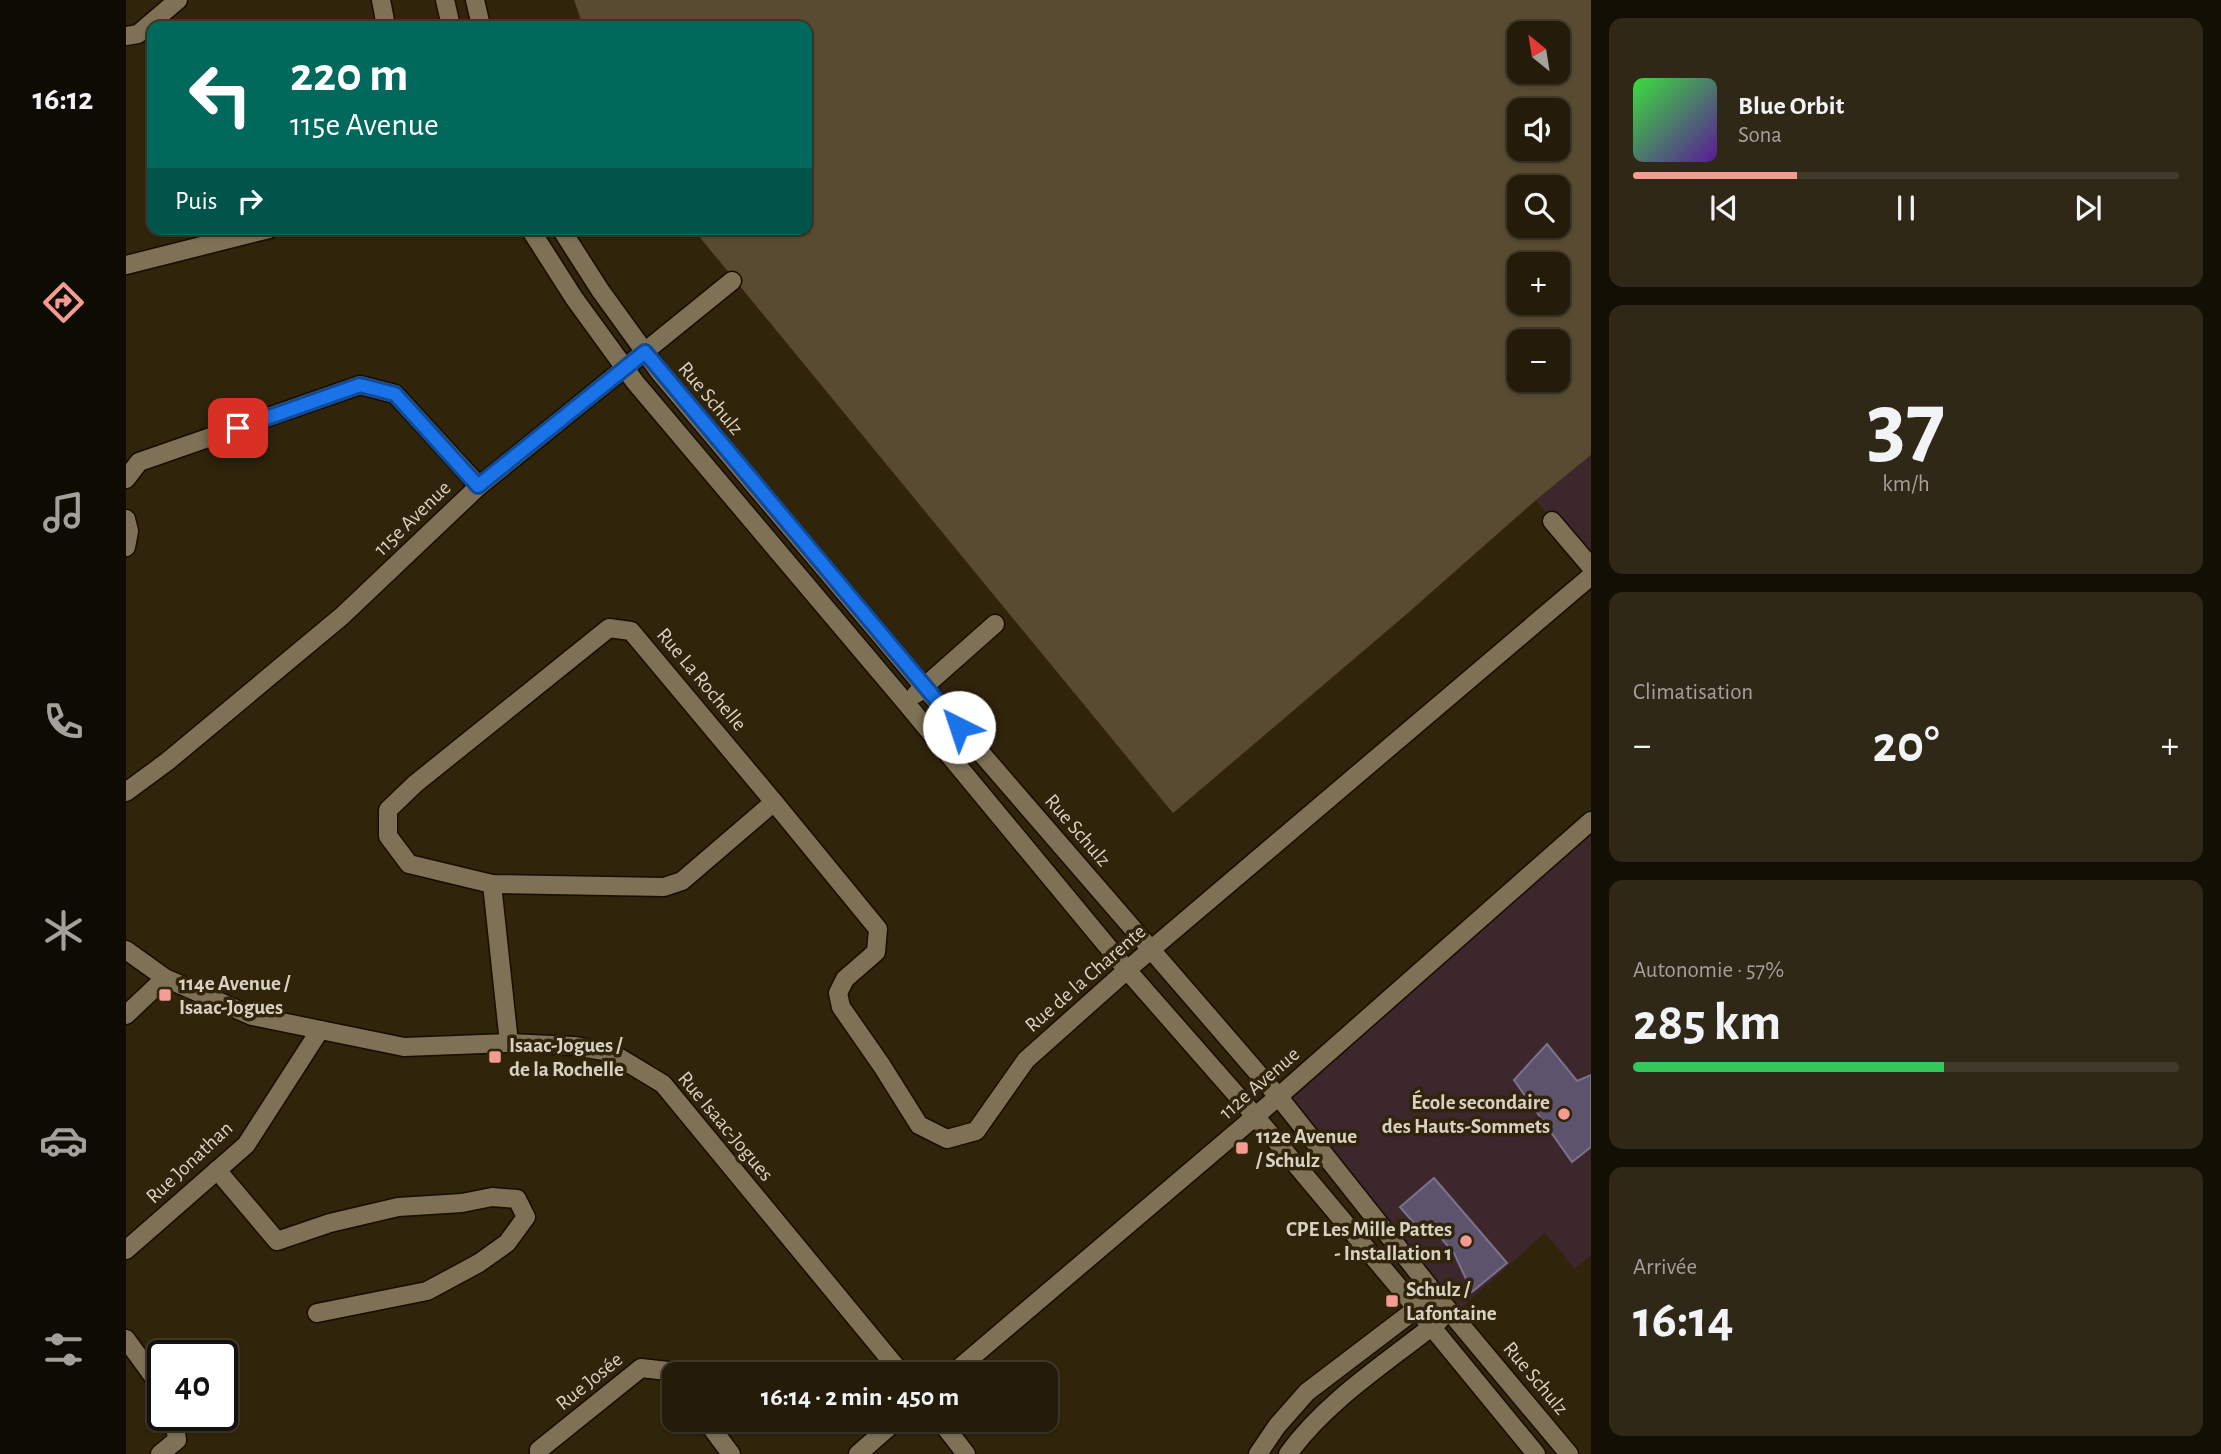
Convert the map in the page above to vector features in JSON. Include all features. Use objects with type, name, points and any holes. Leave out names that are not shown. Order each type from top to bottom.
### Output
[{"type":"street","points":[[153,21],[178,0]]},
{"type":"street","points":[[382,0],[385,21]]},
{"type":"street","points":[[445,0],[450,21]]},
{"type":"street","points":[[475,0],[480,21]]},
{"type":"street","points":[[126,36],[138,34],[147,26]]},
{"type":"street","points":[[126,265],[245,235]]},
{"type":"street","points":[[534,235],[574,298],[625,368],[1127,970],[1255,1116],[1432,1326],[1536,1454]]},
{"type":"street","name":"Rue Schulz","points":[[565,235],[645,352],[924,687],[1278,1097],[1435,1294],[1569,1454]]},
{"type":"street","name":"115e Avenue","points":[[126,792],[168,761],[342,616],[478,486],[732,281]]},
{"type":"street","points":[[126,479],[139,462],[360,385],[395,394],[478,486]]},
{"type":"street","points":[[126,519],[129,531],[126,547]]},
{"type":"street","points":[[1552,521],[1591,567]]},
{"type":"street","name":"Rue de la Charente","points":[[774,802],[878,929],[876,952],[845,979],[838,993],[841,1007],[919,1125],[947,1139],[976,1131],[1026,1060],[1151,949],[1591,576]]},
{"type":"street","points":[[906,703],[995,624]]},
{"type":"street","name":"Rue La Rochelle","points":[[609,628],[631,631],[774,802],[682,881],[664,887],[492,884],[409,864],[388,836],[388,810],[415,784],[609,628]]},
{"type":"street","name":"112e Avenue","points":[[966,1362],[1278,1097],[1591,821]]},
{"type":"street","points":[[492,884],[509,1043]]},
{"type":"street","name":"Rue Isaac-Jogues","points":[[126,950],[165,978],[252,1016],[404,1047],[509,1043],[574,1046],[610,1052],[663,1084],[892,1362]]},
{"type":"street","points":[[126,1015],[165,978]]},
{"type":"street","name":"Rue Jonathan","points":[[126,1250],[246,1145],[320,1030]]},
{"type":"street","points":[[217,1170],[276,1241],[330,1223],[398,1207],[462,1203],[492,1197],[517,1199],[526,1217],[507,1242],[479,1263],[427,1291],[317,1313]]},
{"type":"street","points":[[1333,1209],[1356,1192]]},
{"type":"street","points":[[1258,1454],[1277,1426],[1307,1392],[1435,1294]]},
{"type":"street","points":[[1288,1454],[1338,1401],[1450,1311]]},
{"type":"street","points":[[126,1339],[147,1368]]},
{"type":"street","name":"Rue Josée","points":[[539,1454],[539,1450],[641,1368],[662,1370]]},
{"type":"street","points":[[160,1454],[177,1440],[176,1431]]},
{"type":"street","points":[[715,1432],[731,1454]]},
{"type":"street","points":[[858,1454],[883,1432]]},
{"type":"street","points":[[949,1432],[967,1454]]},
{"type":"shaded area","points":[[574,0],[1591,0],[1591,455],[1173,813],[698,235],[812,235],[812,21],[581,21]]},
{"type":"shaded area","points":[[1591,455],[1591,567],[1536,500]]},
{"type":"shaded area","points":[[1591,835],[1591,1255],[1575,1269],[1545,1233],[1458,1311],[1286,1098]]},
{"type":"building","name":"École secondaire des Hauts-Sommets","points":[[1547,1044],[1577,1081],[1591,1075],[1591,1147],[1572,1162],[1514,1080]]},
{"type":"building","name":"CPE Les Mille Pattes - Installation 1","points":[[1434,1178],[1507,1263],[1472,1292],[1454,1253],[1427,1222],[1419,1229],[1400,1207]]},
{"type":"place","name":"114e Avenue / Isaac-Jogues","points":[[165,995]]},
{"type":"place","name":"Isaac-Jogues / de la Rochelle","points":[[495,1057]]},
{"type":"place","name":"École secondaire des Hauts-Sommets","points":[[1564,1114]]},
{"type":"place","name":"112e Avenue / Schulz","points":[[1242,1148]]},
{"type":"place","name":"CPE Les Mille Pattes - Installation 1","points":[[1466,1241]]},
{"type":"place","name":"Schulz / Lafontaine","points":[[1392,1301]]},
{"type":"route","points":[[238,428],[360,385],[395,394],[478,486],[645,352],[695,415],[959,727]]}]
